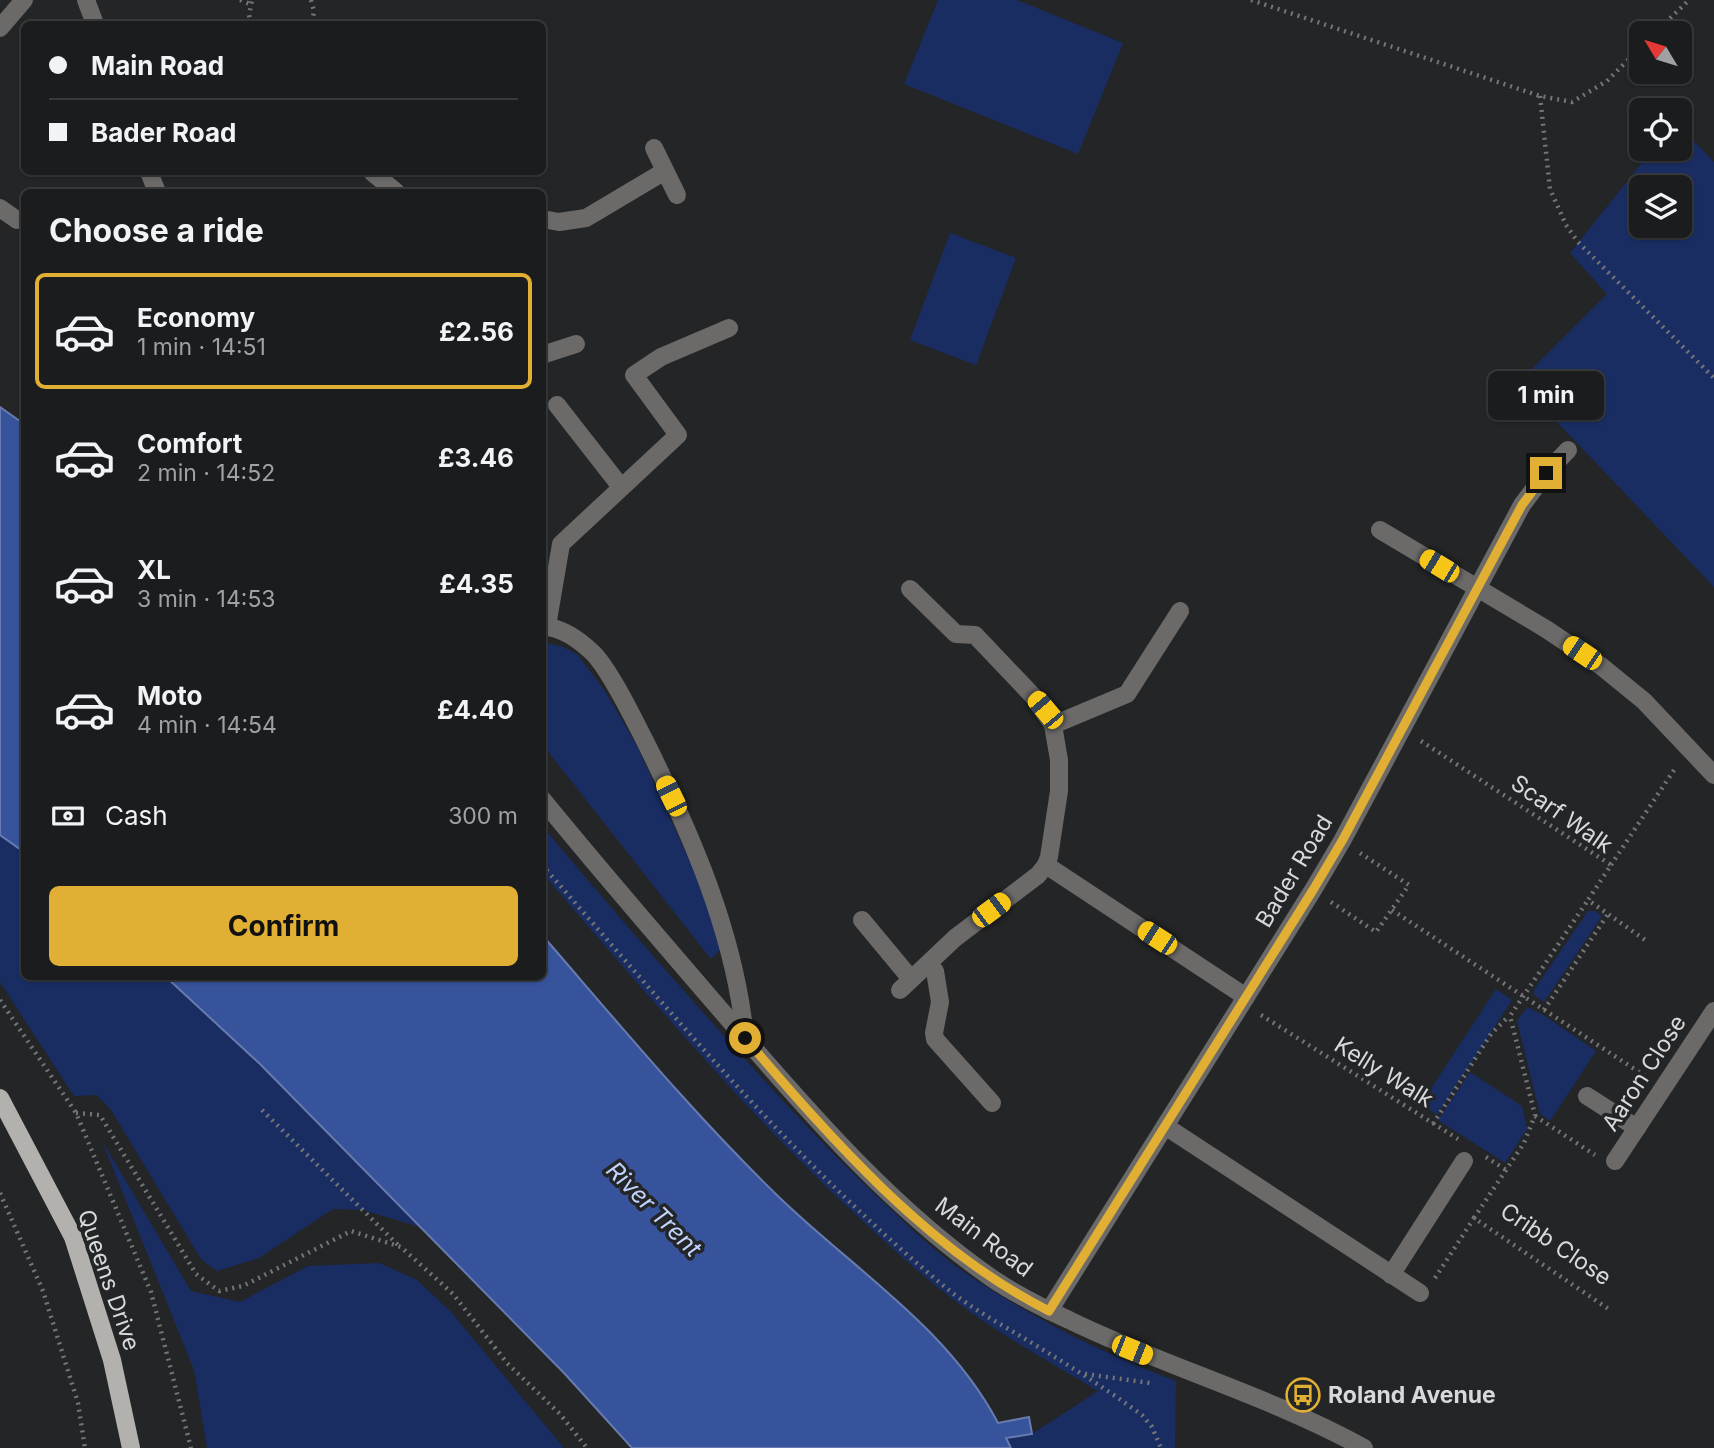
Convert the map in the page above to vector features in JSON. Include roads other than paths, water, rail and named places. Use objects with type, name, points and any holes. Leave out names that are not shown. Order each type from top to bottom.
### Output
[{"type":"main road","name":"Queens Drive","points":[[0,1097],[73,1237],[112,1360],[131,1448]]},
{"type":"street","points":[[0,28],[24,0]]},
{"type":"street","points":[[86,0],[94,21]]},
{"type":"street","points":[[654,148],[677,195]]},
{"type":"street","points":[[546,220],[559,222],[586,218],[665,171]]},
{"type":"street","points":[[376,175],[392,189]]},
{"type":"street","points":[[0,208],[17,220]]},
{"type":"street","points":[[546,621],[561,544],[678,435],[634,375],[660,357],[729,328]]},
{"type":"street","points":[[546,354],[576,345]]},
{"type":"street","points":[[557,405],[621,487]]},
{"type":"street","name":"Bader Road","points":[[1049,1311],[1342,841],[1522,505],[1567,450]]},
{"type":"street","points":[[1380,530],[1546,629],[1601,666],[1644,701],[1714,775]]},
{"type":"street","points":[[862,920],[905,985],[932,968],[955,938],[1038,875],[1046,865],[1059,791],[1059,760],[1053,725],[1033,696],[975,635],[956,634],[910,589]]},
{"type":"street","points":[[1053,725],[1127,694],[1180,611]]},
{"type":"street","points":[[546,626],[568,632],[595,655],[630,711],[682,817],[719,915],[741,998],[745,1038]]},
{"type":"street","name":"Main Road","points":[[546,804],[630,906],[841,1145],[928,1228],[993,1279],[1049,1311],[1115,1343],[1257,1399],[1364,1448]]},
{"type":"street","points":[[1046,865],[1245,1000]]},
{"type":"street","points":[[932,968],[953,992]]},
{"type":"street","points":[[932,968],[940,1002],[935,1039],[992,1102]]},
{"type":"street","name":"Aaron Close","points":[[1615,1161],[1714,1011]]},
{"type":"street","points":[[1587,1096],[1637,1128]]},
{"type":"street","points":[[1165,1126],[1420,1293]]},
{"type":"street","points":[[1391,1275],[1468,1152]]},
{"type":"water","points":[[0,407],[21,422],[21,850],[0,835]]},
{"type":"water","name":"River Trent","points":[[546,939],[659,1070],[750,1168],[928,1330],[978,1389],[998,1423],[1029,1417],[1032,1434],[1006,1438],[1011,1448],[632,1448],[564,1373],[260,1064],[169,980],[546,980]]},
{"type":"place","name":"Roland Avenue","points":[[1303,1395]]}]
